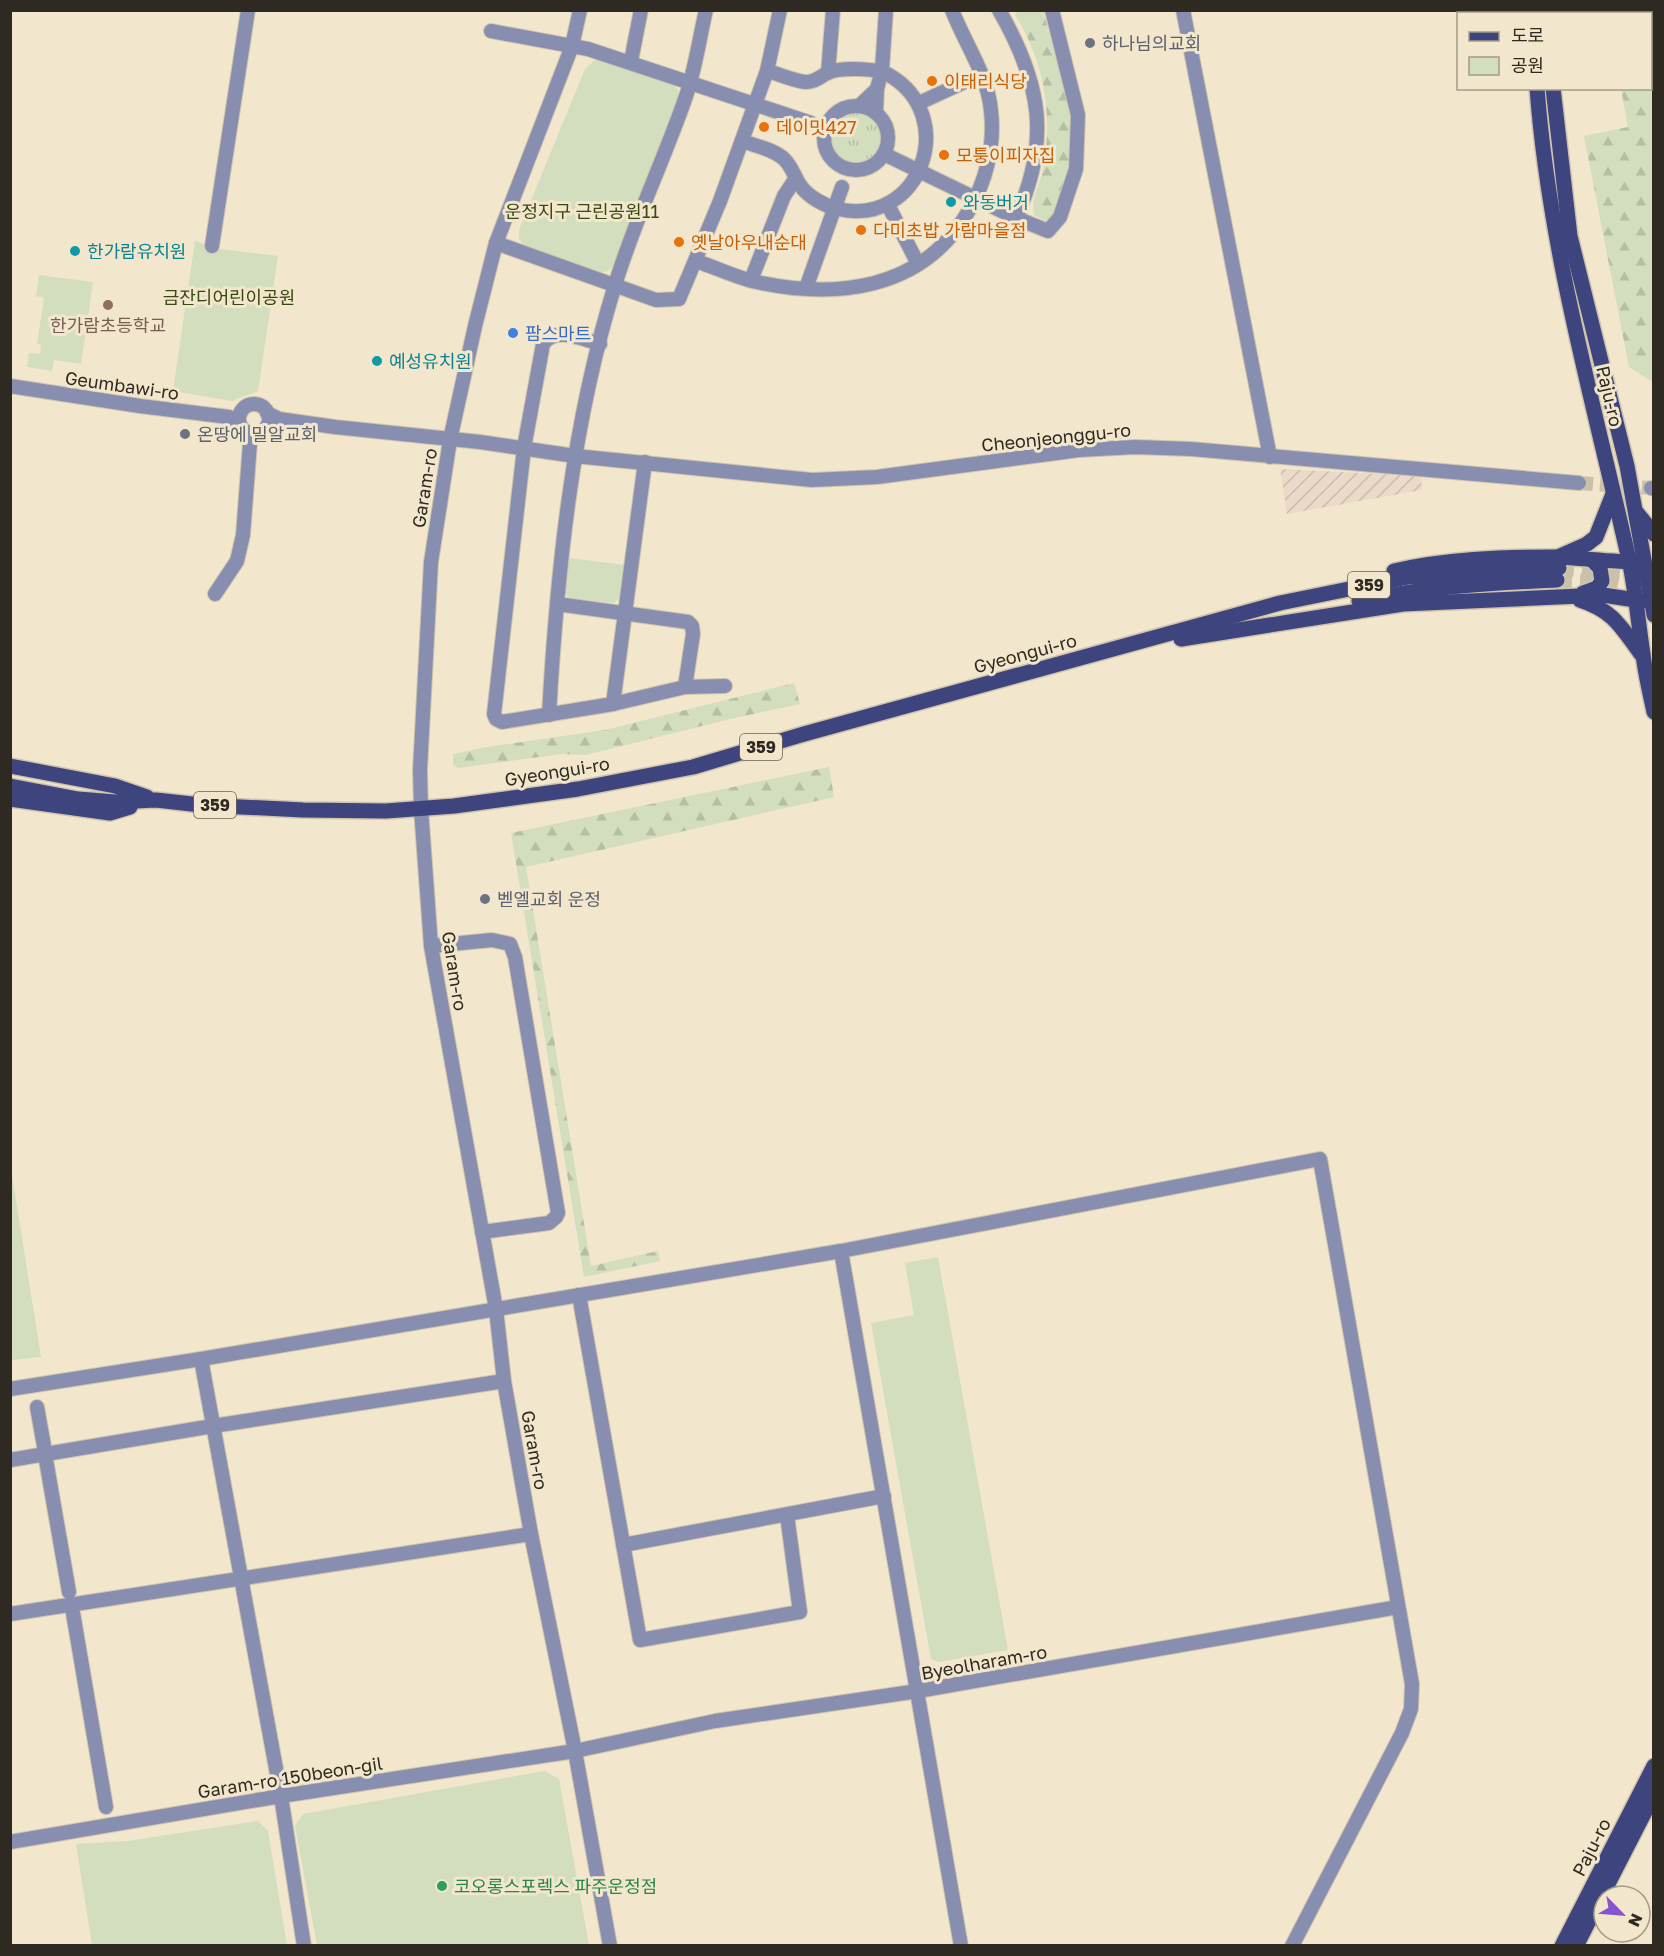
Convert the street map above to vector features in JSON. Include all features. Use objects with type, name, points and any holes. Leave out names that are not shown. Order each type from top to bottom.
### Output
[{"type":"main road","name":"Paju-ro","points":[[1537,90],[1540,135],[1555,235],[1570,312],[1613,494],[1642,563]]},
{"type":"main road","name":"Paju-ro","points":[[1553,90],[1570,236],[1627,466],[1635,512],[1649,605],[1643,657],[1653,712]]},
{"type":"main road","points":[[1558,568],[1596,537],[1613,494]]},
{"type":"main road","points":[[1635,512],[1653,534]]},
{"type":"main road","points":[[1182,634],[1268,595],[1419,565],[1468,560],[1558,568],[1592,560],[1642,563]]},
{"type":"main road","points":[[1570,598],[1600,586],[1602,575],[1600,568],[1592,560]]},
{"type":"main road","name":"Gyeongui-ro","points":[[10,786],[87,800],[115,802],[156,800],[201,805],[303,810],[421,809],[578,789],[693,767],[1094,654],[1182,634],[1398,592],[1475,584],[1558,568]]},
{"type":"main road","points":[[1182,634],[1403,604],[1603,595],[1649,605]]},
{"type":"main road","points":[[1570,598],[1596,605],[1612,616],[1643,657]]},
{"type":"main road","points":[[10,766],[115,786],[156,800]]},
{"type":"main road","points":[[10,799],[110,813],[156,800]]},
{"type":"main road","name":"Paju-ro","points":[[1562,1946],[1653,1766]]},
{"type":"main road","name":"Paju-ro","points":[[1576,1946],[1653,1794]]},
{"type":"street","points":[[212,246],[248,10]]},
{"type":"street","name":"Garam-ro","points":[[580,10],[572,45],[496,243],[450,440],[431,562],[420,770],[431,946],[496,1309],[504,1382],[531,1534],[575,1751],[610,1946]]},
{"type":"street","points":[[631,61],[641,10]]},
{"type":"street","points":[[549,715],[557,604],[575,456],[582,419],[615,285],[679,116],[706,10]]},
{"type":"street","points":[[496,243],[656,300],[679,299],[696,261],[767,71],[780,10]]},
{"type":"street","points":[[828,73],[833,10]]},
{"type":"street","points":[[876,113],[877,89],[882,70],[886,10]]},
{"type":"street","points":[[696,261],[751,280],[787,287],[835,289],[862,287],[892,279],[918,264],[943,245],[962,222],[976,199],[986,173],[992,141],[992,110],[982,74],[952,10]]},
{"type":"street","points":[[999,10],[1028,68],[1037,115],[1035,160],[1025,198],[1016,218]]},
{"type":"street","points":[[884,154],[1037,228],[1048,231],[1052,229],[1060,218],[1076,169],[1078,115],[1052,10]]},
{"type":"street","points":[[1183,10],[1270,457]]},
{"type":"street","points":[[491,32],[572,45],[631,61],[689,83],[811,123],[831,118]]},
{"type":"street","points":[[741,141],[775,152],[785,160],[801,187],[817,201],[836,209],[861,211],[888,205],[909,187],[920,172],[926,149],[925,127],[919,103],[904,85],[882,70],[843,70],[828,73],[819,79],[807,82],[767,71]]},
{"type":"street","points":[[919,103],[982,74]]},
{"type":"street","points":[[860,106],[877,89]]},
{"type":"street","points":[[811,123],[824,140],[828,155],[840,166],[858,170],[875,164],[884,154],[888,136],[886,126],[876,113],[860,106],[852,106],[842,109],[831,118],[827,124],[824,140]]},
{"type":"street","points":[[806,288],[836,209],[842,187],[840,166]]},
{"type":"street","points":[[842,187],[858,170]]},
{"type":"street","points":[[751,280],[784,196],[796,178]]},
{"type":"street","points":[[888,205],[918,264]]},
{"type":"street","points":[[600,344],[562,334],[554,335],[543,344],[524,448],[494,714],[496,719],[502,722],[613,704],[685,687],[725,686]]},
{"type":"street","name":"Geumbawi-ro","points":[[10,386],[253,424],[524,448]]},
{"type":"street","points":[[214,594],[237,561],[243,535],[253,424]]},
{"type":"street","name":"Cheonjeonggu-ro","points":[[524,448],[575,456],[812,480],[877,477],[1051,453],[1105,448],[1172,448],[1580,483]]},
{"type":"street","points":[[613,704],[645,462]]},
{"type":"street","points":[[557,604],[688,622],[692,626],[685,687]]},
{"type":"street","points":[[431,946],[498,940],[510,944],[515,957],[558,1213],[549,1223],[482,1232]]},
{"type":"street","points":[[10,1389],[841,1251],[1320,1159],[1412,1684],[1411,1709],[1402,1733],[1292,1946]]},
{"type":"street","points":[[841,1251],[961,1946]]},
{"type":"street","points":[[579,1295],[640,1640],[800,1612],[786,1515]]},
{"type":"street","points":[[201,1359],[281,1796],[304,1946]]},
{"type":"street","points":[[10,1460],[213,1426],[504,1382]]},
{"type":"street","points":[[37,1407],[69,1592]]},
{"type":"street","points":[[623,1545],[884,1496]]},
{"type":"street","points":[[10,1614],[531,1534]]},
{"type":"street","name":"Byeolharam-ro","points":[[575,1751],[715,1721],[918,1691],[1398,1607]]},
{"type":"street","points":[[73,1612],[106,1807]]},
{"type":"street","name":"Garam-ro 150beon-gil","points":[[10,1842],[281,1796],[575,1751]]},
{"type":"shaded area","points":[[1280,469],[1421,476],[1422,490],[1287,514]]},
{"type":"green space","points":[[1017,11],[1043,11],[1069,98],[1070,168],[1054,216],[1048,222],[1034,215],[1033,209],[1046,149],[1044,90],[1033,51],[1015,15]]},
{"type":"green space","points":[[1652,25],[1653,382],[1629,367],[1584,136],[1628,127],[1621,90],[1652,90]]},
{"type":"green space","name":"운정지구 근린공원11","points":[[602,59],[674,85],[679,97],[614,265],[608,271],[599,273],[525,246],[519,239],[519,230],[585,69],[594,61]]},
{"type":"green space","points":[[856,112],[874,119],[881,137],[874,155],[856,162],[838,155],[831,137],[838,119]]},
{"type":"green space","name":"금잔디어린이공원","points":[[195,241],[220,249],[278,256],[258,391],[232,401],[173,391]]},
{"type":"green space","points":[[39,275],[93,282],[81,364],[54,360],[52,371],[27,367],[29,353],[40,354],[41,345],[37,344],[44,298],[36,296]]},
{"type":"green space","points":[[568,558],[625,565],[621,596],[614,603],[569,598],[564,592]]},
{"type":"green space","points":[[794,683],[800,704],[586,755],[561,754],[458,768],[453,765],[453,754],[605,730]]},
{"type":"green space","points":[[829,767],[834,797],[526,867],[591,1266],[658,1251],[660,1261],[584,1277],[511,833]]},
{"type":"green space","points":[[11,1169],[41,1357],[11,1360],[10,1357]]},
{"type":"green space","points":[[938,1257],[1008,1650],[939,1662],[931,1659],[871,1323],[914,1315],[905,1263]]},
{"type":"green space","name":"코오롱스포렉스 파주운정점","points":[[544,1771],[559,1779],[589,1945],[317,1945],[295,1826],[303,1814]]},
{"type":"green space","points":[[258,1821],[268,1831],[287,1945],[92,1945],[76,1844],[128,1841]]},
{"type":"tunnel","points":[[1579,483],[1651,488]]},
{"type":"tunnel","points":[[1559,568],[1645,577]]},
{"type":"tunnel","points":[[1557,580],[1594,582],[1646,590]]},
{"type":"place","name":"하나님의교회","points":[[1090,43]]},
{"type":"place","name":"이태리식당","points":[[932,81]]},
{"type":"place","name":"데이밋427","points":[[764,127]]},
{"type":"place","name":"모퉁이피자집","points":[[944,155]]},
{"type":"place","name":"와동버거","points":[[951,202]]},
{"type":"place","name":"다미초밥 가람마을점","points":[[861,230]]},
{"type":"place","name":"옛날아우내순대","points":[[679,242]]},
{"type":"place","name":"한가람유치원","points":[[75,251]]},
{"type":"place","name":"한가람초등학교","points":[[108,305]]},
{"type":"place","name":"팜스마트","points":[[513,333]]},
{"type":"place","name":"예성유치원","points":[[377,361]]},
{"type":"place","name":"온땅에 밀알교회","points":[[185,434]]},
{"type":"place","name":"벧엘교회 운정","points":[[485,899]]},
{"type":"place","name":"코오롱스포렉스 파주운정점","points":[[442,1886]]}]
